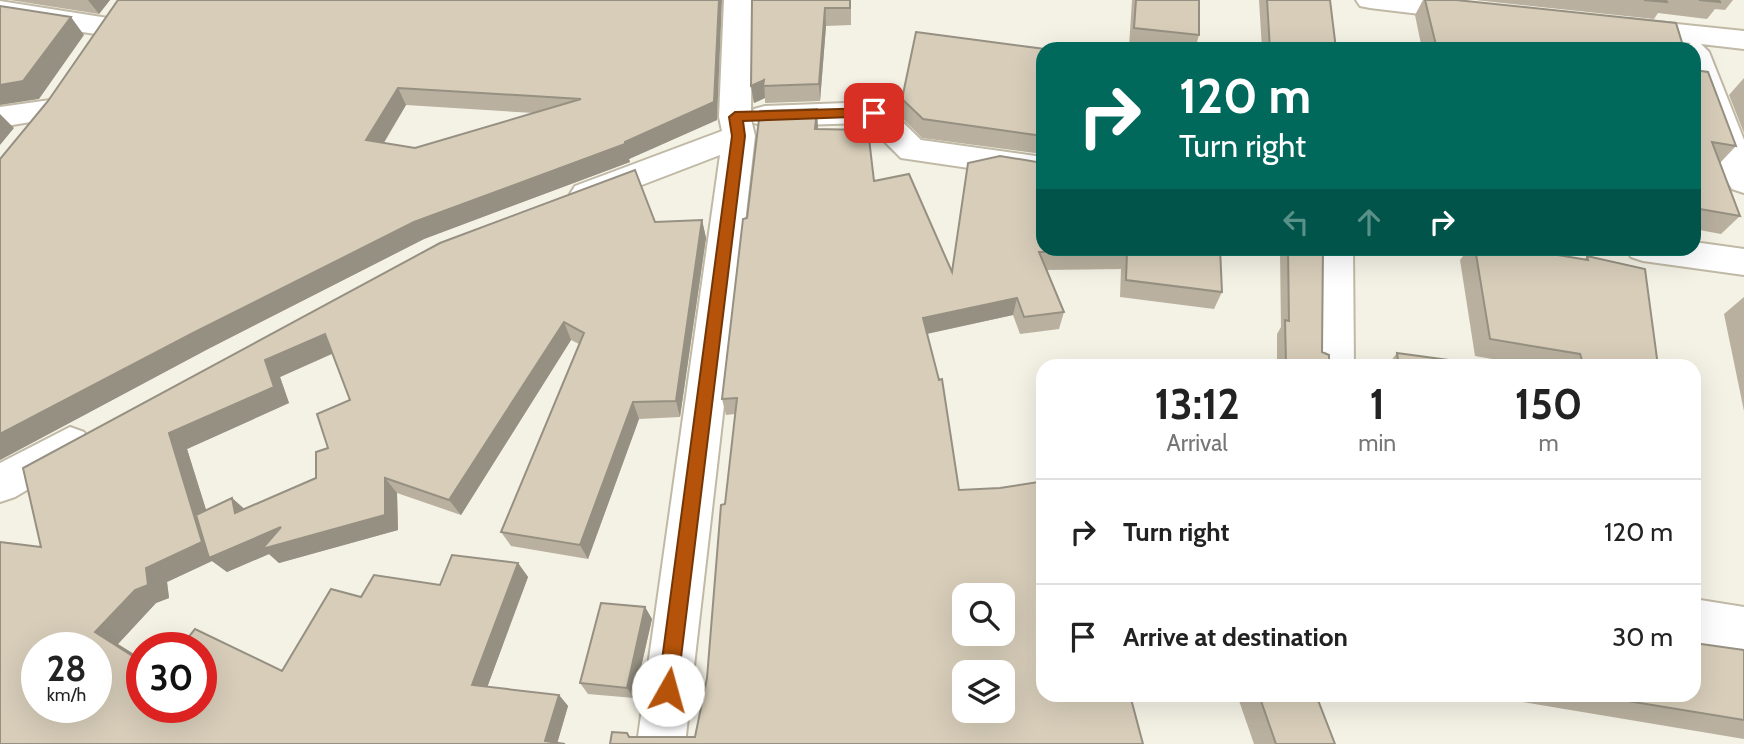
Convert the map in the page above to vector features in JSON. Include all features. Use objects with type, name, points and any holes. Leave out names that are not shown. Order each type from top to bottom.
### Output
[{"type":"street","points":[[0,10],[100,38],[126,0]]},
{"type":"street","points":[[661,744],[737,127],[738,0]]},
{"type":"street","points":[[1378,0],[1493,13]]},
{"type":"street","points":[[1604,25],[1678,42]]},
{"type":"street","points":[[1701,44],[1744,40]]},
{"type":"street","points":[[1701,71],[1744,181]]},
{"type":"street","points":[[0,117],[57,100],[25,140]]},
{"type":"street","points":[[552,207],[737,127],[874,113],[912,150],[1036,167]]},
{"type":"street","points":[[1335,256],[1335,359]]},
{"type":"street","points":[[1701,256],[1744,262]]},
{"type":"street","points":[[0,484],[100,428]]},
{"type":"street","points":[[1701,622],[1744,629]]},
{"type":"building","points":[[118,0],[719,0],[714,102],[625,144],[414,222],[0,434],[0,159],[48,101]],"holes":[[[398,88],[581,99],[415,148],[366,140]]]},
{"type":"building","points":[[752,0],[850,0],[850,8],[825,8],[819,84],[763,86],[764,80],[751,86]]},
{"type":"building","points":[[1136,0],[1199,0],[1199,35],[1134,28]]},
{"type":"building","points":[[1267,0],[1330,0],[1335,42],[1270,42]]},
{"type":"building","points":[[1425,0],[1456,0],[1676,23],[1682,42],[1435,42]]},
{"type":"building","points":[[0,6],[71,17],[23,81],[0,85]]},
{"type":"building","points":[[916,32],[1036,48],[1036,135],[923,119],[902,99]]},
{"type":"building","points":[[1701,71],[1708,72],[1736,146],[1712,142],[1740,216],[1701,209]]},
{"type":"building","points":[[817,109],[815,129],[868,130],[874,181],[909,174],[952,272],[968,163],[1000,156],[1036,162],[1036,256],[1041,256],[1064,312],[1024,317],[1017,298],[923,318],[939,380],[942,379],[959,490],[1036,482],[1036,702],[1132,702],[1143,744],[610,744],[612,732],[627,733],[629,737],[695,737],[707,678],[721,505],[725,504],[737,398],[722,399],[743,219],[747,218],[760,111]]},
{"type":"building","points":[[635,170],[655,222],[702,220],[676,401],[633,402],[580,545],[501,532],[584,333],[564,322],[449,500],[385,478],[385,515],[262,549],[281,527],[209,558],[196,515],[232,498],[235,513],[316,478],[316,452],[328,448],[317,414],[350,400],[325,334],[265,360],[274,387],[169,433],[202,542],[146,568],[148,585],[135,590],[95,632],[21,632],[21,723],[112,723],[112,643],[126,652],[126,723],[217,723],[217,640],[282,671],[331,589],[361,597],[374,575],[440,585],[452,555],[518,563],[472,685],[559,695],[545,741],[565,744],[0,744],[0,542],[41,547],[23,468],[440,243]]},
{"type":"building","points":[[1127,256],[1220,256],[1222,292],[1126,280]]},
{"type":"building","points":[[1288,256],[1323,256],[1322,352],[1329,355],[1329,359],[1286,359],[1285,320],[1289,321]]},
{"type":"building","points":[[1476,256],[1564,256],[1588,260],[1587,256],[1645,269],[1657,359],[1582,359],[1580,354],[1490,339]]},
{"type":"building","points":[[1397,353],[1441,359],[1398,359]]},
{"type":"building","points":[[601,603],[645,607],[627,688],[580,683]]},
{"type":"building","points":[[1701,644],[1744,650],[1744,720],[1634,702],[1701,702]]},
{"type":"building","points":[[1261,702],[1319,702],[1335,744],[1276,744]]},
{"type":"route","points":[[668,690],[739,136],[735,117],[874,113]]}]
